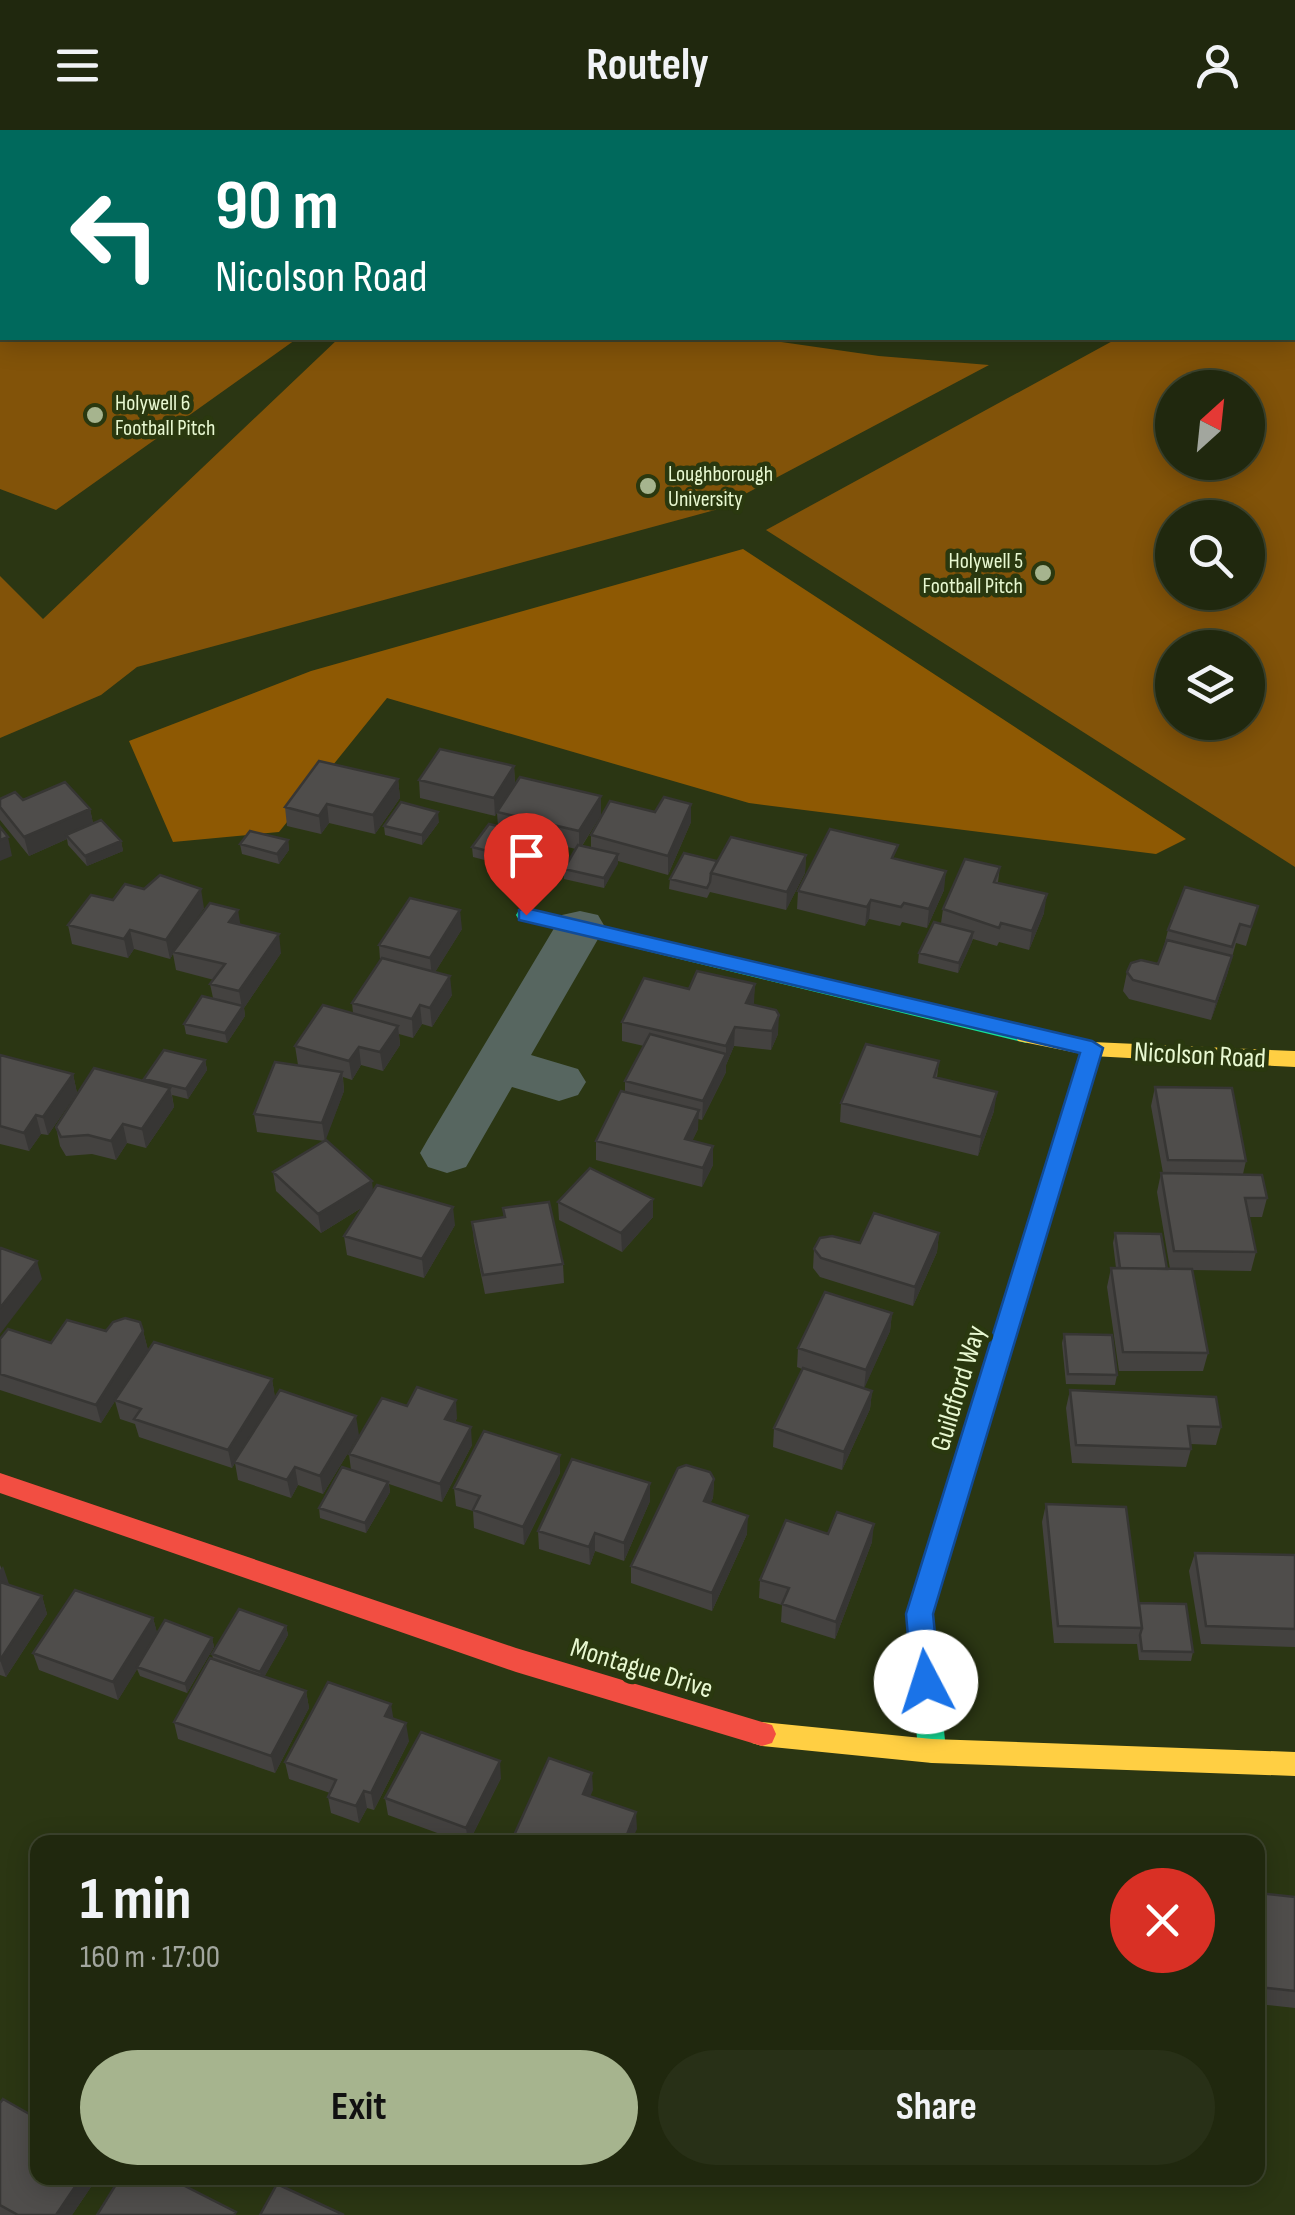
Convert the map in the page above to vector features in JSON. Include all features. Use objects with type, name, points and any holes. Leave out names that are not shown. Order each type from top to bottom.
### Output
[{"type":"street","name":"Nicolson Road","points":[[526,915],[1092,1048],[1295,1059]]},
{"type":"street","points":[[446,1153],[580,927]]},
{"type":"street","name":"Guildford Way","points":[[932,1751],[920,1614],[1092,1048]]},
{"type":"street","points":[[498,1065],[559,1082]]},
{"type":"street","name":"Montague Drive","points":[[0,1483],[516,1660],[771,1736],[932,1751],[1295,1764]]},
{"type":"shaded area","name":"Holywell 6 Football Pitch","points":[[0,340],[295,340],[56,510],[0,489]]},
{"type":"shaded area","points":[[337,340],[767,340],[879,356],[989,365],[715,510],[137,667],[101,695],[0,738],[0,576],[43,619]]},
{"type":"shaded area","points":[[1114,340],[1295,340],[1295,867],[766,530]]},
{"type":"shaded area","points":[[743,549],[1186,839],[1156,854],[749,803],[387,698],[279,832],[173,842],[129,741],[311,671]]},
{"type":"building","points":[[440,749],[514,766],[494,798],[419,780]]},
{"type":"building","points":[[319,761],[398,779],[373,815],[327,804],[319,816],[285,807]]},
{"type":"building","points":[[520,777],[601,796],[579,831],[497,812]]},
{"type":"building","points":[[65,782],[90,809],[24,837],[0,807],[0,799],[15,792],[23,800]]},
{"type":"building","points":[[664,797],[691,804],[668,856],[591,835],[610,801],[655,812]]},
{"type":"building","points":[[401,802],[438,812],[422,835],[384,826]]},
{"type":"building","points":[[101,820],[121,841],[85,856],[66,835]]},
{"type":"building","points":[[489,824],[527,833],[511,857],[472,847]]},
{"type":"building","points":[[830,829],[898,845],[892,858],[946,871],[929,909],[871,900],[867,907],[798,891]]},
{"type":"building","points":[[250,831],[288,840],[277,854],[240,844]]},
{"type":"building","points":[[731,837],[806,855],[787,892],[711,873]]},
{"type":"building","points":[[578,845],[618,854],[604,878],[564,869]]},
{"type":"building","points":[[684,853],[717,861],[707,888],[670,879]]},
{"type":"building","points":[[965,859],[1000,867],[994,882],[1047,894],[1032,931],[1001,923],[999,928],[943,909]]},
{"type":"building","points":[[160,875],[201,889],[166,940],[130,930],[124,939],[68,925],[91,895],[113,900],[125,884],[144,889]]},
{"type":"building","points":[[1185,887],[1258,906],[1251,927],[1240,924],[1232,947],[1168,930]]},
{"type":"building","points":[[410,898],[460,910],[430,958],[379,945]]},
{"type":"building","points":[[210,903],[238,910],[229,922],[279,934],[239,991],[210,984],[225,964],[173,952]]},
{"type":"building","points":[[934,922],[973,932],[959,963],[919,953]]},
{"type":"building","points":[[1167,940],[1232,956],[1216,1002],[1133,980],[1127,972],[1131,963],[1141,960],[1158,964]]},
{"type":"building","points":[[382,958],[450,976],[430,1008],[420,1005],[412,1019],[352,1003]]},
{"type":"building","points":[[697,971],[755,984],[746,1003],[776,1010],[779,1015],[772,1031],[735,1027],[726,1046],[622,1022],[644,978],[689,989]]},
{"type":"building","points":[[202,996],[243,1006],[225,1033],[184,1024]]},
{"type":"building","points":[[323,1005],[398,1026],[380,1052],[359,1047],[349,1061],[295,1046]]},
{"type":"building","points":[[650,1034],[726,1054],[703,1101],[625,1081]]},
{"type":"building","points":[[866,1044],[939,1061],[934,1077],[997,1092],[981,1137],[841,1103]]},
{"type":"building","points":[[164,1050],[205,1060],[186,1089],[144,1079]]},
{"type":"building","points":[[0,1055],[73,1074],[43,1117],[36,1115],[24,1133],[0,1126]]},
{"type":"building","points":[[275,1062],[342,1072],[322,1123],[254,1114]]},
{"type":"building","points":[[94,1068],[170,1088],[142,1129],[123,1124],[111,1141],[88,1135],[61,1137],[56,1127]]},
{"type":"building","points":[[1155,1087],[1232,1088],[1246,1161],[1168,1160]]},
{"type":"building","points":[[621,1091],[699,1110],[685,1139],[713,1146],[703,1168],[596,1141]]},
{"type":"building","points":[[326,1140],[372,1181],[318,1214],[273,1172]]},
{"type":"building","points":[[590,1168],[653,1199],[621,1233],[558,1202]]},
{"type":"building","points":[[1161,1173],[1262,1175],[1267,1198],[1245,1198],[1256,1252],[1174,1251]]},
{"type":"building","points":[[377,1185],[453,1207],[422,1259],[344,1236]]},
{"type":"building","points":[[549,1202],[563,1264],[483,1275],[472,1222],[505,1217],[503,1208]]},
{"type":"building","points":[[874,1213],[939,1233],[915,1287],[821,1258],[814,1249],[820,1238],[832,1236],[860,1243]]},
{"type":"building","points":[[1115,1233],[1161,1234],[1167,1269],[1120,1268]]},
{"type":"building","points":[[0,1250],[37,1261],[0,1308]]},
{"type":"building","points":[[1111,1268],[1192,1269],[1208,1353],[1123,1352]]},
{"type":"building","points":[[825,1292],[892,1313],[866,1370],[798,1348]]},
{"type":"building","points":[[125,1318],[140,1322],[143,1331],[96,1405],[0,1374],[0,1339],[8,1329],[51,1343],[67,1320],[106,1331],[113,1322]]},
{"type":"building","points":[[1064,1334],[1112,1335],[1117,1375],[1068,1374]]},
{"type":"building","points":[[154,1342],[272,1379],[228,1450],[134,1419],[141,1409],[115,1400]]},
{"type":"building","points":[[803,1368],[872,1391],[844,1452],[774,1428]]},
{"type":"building","points":[[417,1387],[456,1400],[445,1419],[471,1427],[440,1484],[349,1454],[382,1398],[407,1406]]},
{"type":"building","points":[[280,1390],[356,1416],[320,1476],[295,1467],[287,1480],[234,1462]]},
{"type":"building","points":[[1070,1390],[1216,1397],[1221,1427],[1188,1426],[1191,1449],[1076,1445]]},
{"type":"building","points":[[484,1431],[560,1455],[523,1527],[473,1510],[480,1496],[454,1488]]},
{"type":"building","points":[[572,1459],[650,1483],[624,1543],[595,1533],[589,1547],[538,1531]]},
{"type":"building","points":[[686,1465],[710,1472],[714,1479],[704,1501],[748,1516],[712,1593],[631,1566],[678,1468]]},
{"type":"building","points":[[342,1467],[388,1482],[365,1523],[319,1508]]},
{"type":"building","points":[[1046,1504],[1126,1507],[1142,1628],[1058,1626]]},
{"type":"building","points":[[837,1512],[874,1524],[836,1622],[782,1604],[789,1588],[760,1580],[786,1520],[828,1534]]},
{"type":"building","points":[[1195,1553],[1295,1555],[1295,1629],[1206,1626]]},
{"type":"building","points":[[0,1582],[42,1596],[0,1660]]},
{"type":"building","points":[[75,1590],[153,1618],[113,1682],[33,1653]]},
{"type":"building","points":[[1139,1603],[1186,1604],[1193,1652],[1142,1651]]},
{"type":"building","points":[[239,1609],[286,1626],[260,1672],[212,1654]]},
{"type":"building","points":[[165,1620],[212,1638],[185,1684],[137,1667]]},
{"type":"building","points":[[210,1658],[306,1691],[271,1756],[174,1722]]},
{"type":"building","points":[[328,1682],[391,1704],[385,1716],[406,1723],[371,1793],[364,1791],[356,1806],[328,1797],[336,1780],[285,1762]]},
{"type":"building","points":[[421,1732],[500,1761],[466,1828],[385,1798]]},
{"type":"building","points":[[549,1758],[592,1773],[583,1794],[636,1812],[627,1835],[514,1835]]},
{"type":"building","points":[[1265,1894],[1295,1897],[1295,1991],[1265,1988]]},
{"type":"building","points":[[3,2099],[30,2114],[30,2185],[76,2185],[56,2215],[18,2215],[0,2205]]},
{"type":"building","points":[[116,2185],[183,2185],[236,2212],[234,2215],[97,2215]]},
{"type":"building","points":[[279,2185],[344,2215],[260,2215]]},
{"type":"traffic: fast","points":[[526,915],[1026,1036]]},
{"type":"traffic: fast","points":[[932,1751],[920,1614],[1092,1049]]},
{"type":"traffic: slow","points":[[1026,1036],[1092,1049],[1295,1059]]},
{"type":"traffic: slow","points":[[762,1734],[932,1751],[1295,1764]]},
{"type":"traffic: jam","points":[[0,1483],[516,1660],[762,1734]]},
{"type":"place","name":"Holywell 6 Football Pitch","points":[[95,415]]},
{"type":"place","name":"Loughborough University","points":[[648,486]]},
{"type":"place","name":"Holywell 5 Football Pitch","points":[[1043,573]]},
{"type":"route","points":[[526,915],[1037,1039],[1092,1048],[920,1614],[926,1682]]}]
